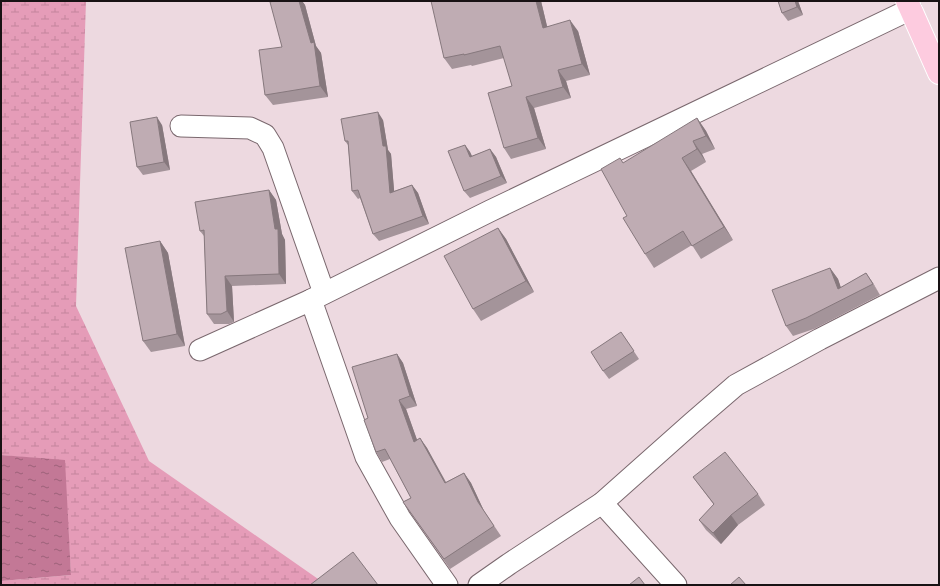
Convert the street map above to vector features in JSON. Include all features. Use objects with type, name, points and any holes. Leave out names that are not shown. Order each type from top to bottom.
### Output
[{"type":"main road","points":[[909,5],[939,73]]},
{"type":"street","points":[[200,350],[318,296],[909,5]]},
{"type":"street","points":[[181,126],[250,128],[265,135],[273,148],[366,457],[400,518],[447,585]]},
{"type":"street","points":[[479,585],[602,503],[736,385],[820,339],[939,278]]},
{"type":"street","points":[[602,503],[676,585]]},
{"type":"green space","points":[[1,1],[86,1],[76,306],[149,461],[321,581],[323,585],[1,585],[1,581],[71,575],[64,461],[1,455]]},
{"type":"water","points":[[1,455],[65,460],[71,575],[1,581]]},
{"type":"building","points":[[299,1],[311,43],[314,42],[320,86],[265,95],[259,50],[282,47],[270,2]]},
{"type":"building","points":[[431,1],[536,1],[543,28],[570,20],[582,64],[558,70],[563,87],[526,97],[538,138],[504,148],[488,93],[512,86],[500,46],[464,55],[444,58]]},
{"type":"building","points":[[778,1],[795,1],[797,7],[782,13]]},
{"type":"building","points":[[378,112],[383,146],[386,146],[390,193],[412,185],[423,216],[373,234],[358,190],[352,191],[348,141],[345,141],[341,119]]},
{"type":"building","points":[[157,117],[164,162],[137,167],[130,122]]},
{"type":"building","points":[[697,118],[706,136],[693,141],[697,149],[682,158],[724,227],[692,246],[683,231],[645,254],[623,218],[627,216],[601,169],[620,158],[623,163]]},
{"type":"building","points":[[465,145],[470,157],[490,149],[501,176],[464,191],[448,151]]},
{"type":"building","points":[[269,190],[275,229],[278,229],[279,274],[225,276],[227,311],[221,314],[207,314],[204,230],[200,231],[195,202]]},
{"type":"building","points":[[498,228],[526,281],[473,309],[444,256]]},
{"type":"building","points":[[160,241],[177,334],[143,341],[125,248]]},
{"type":"building","points":[[830,268],[838,289],[866,273],[873,284],[806,318],[786,326],[772,290]]},
{"type":"building","points":[[621,332],[634,351],[603,371],[591,352]]},
{"type":"building","points":[[397,354],[410,396],[399,400],[414,442],[420,438],[445,483],[464,473],[478,502],[494,526],[444,559],[403,502],[411,498],[385,449],[376,452],[364,420],[368,418],[352,367]]},
{"type":"building","points":[[725,452],[758,494],[731,515],[713,533],[699,520],[714,504],[693,477]]},
{"type":"building","points":[[353,552],[378,585],[310,585]]},
{"type":"building","points":[[639,577],[645,585],[629,585]]},
{"type":"building","points":[[739,577],[746,585],[730,585]]}]
